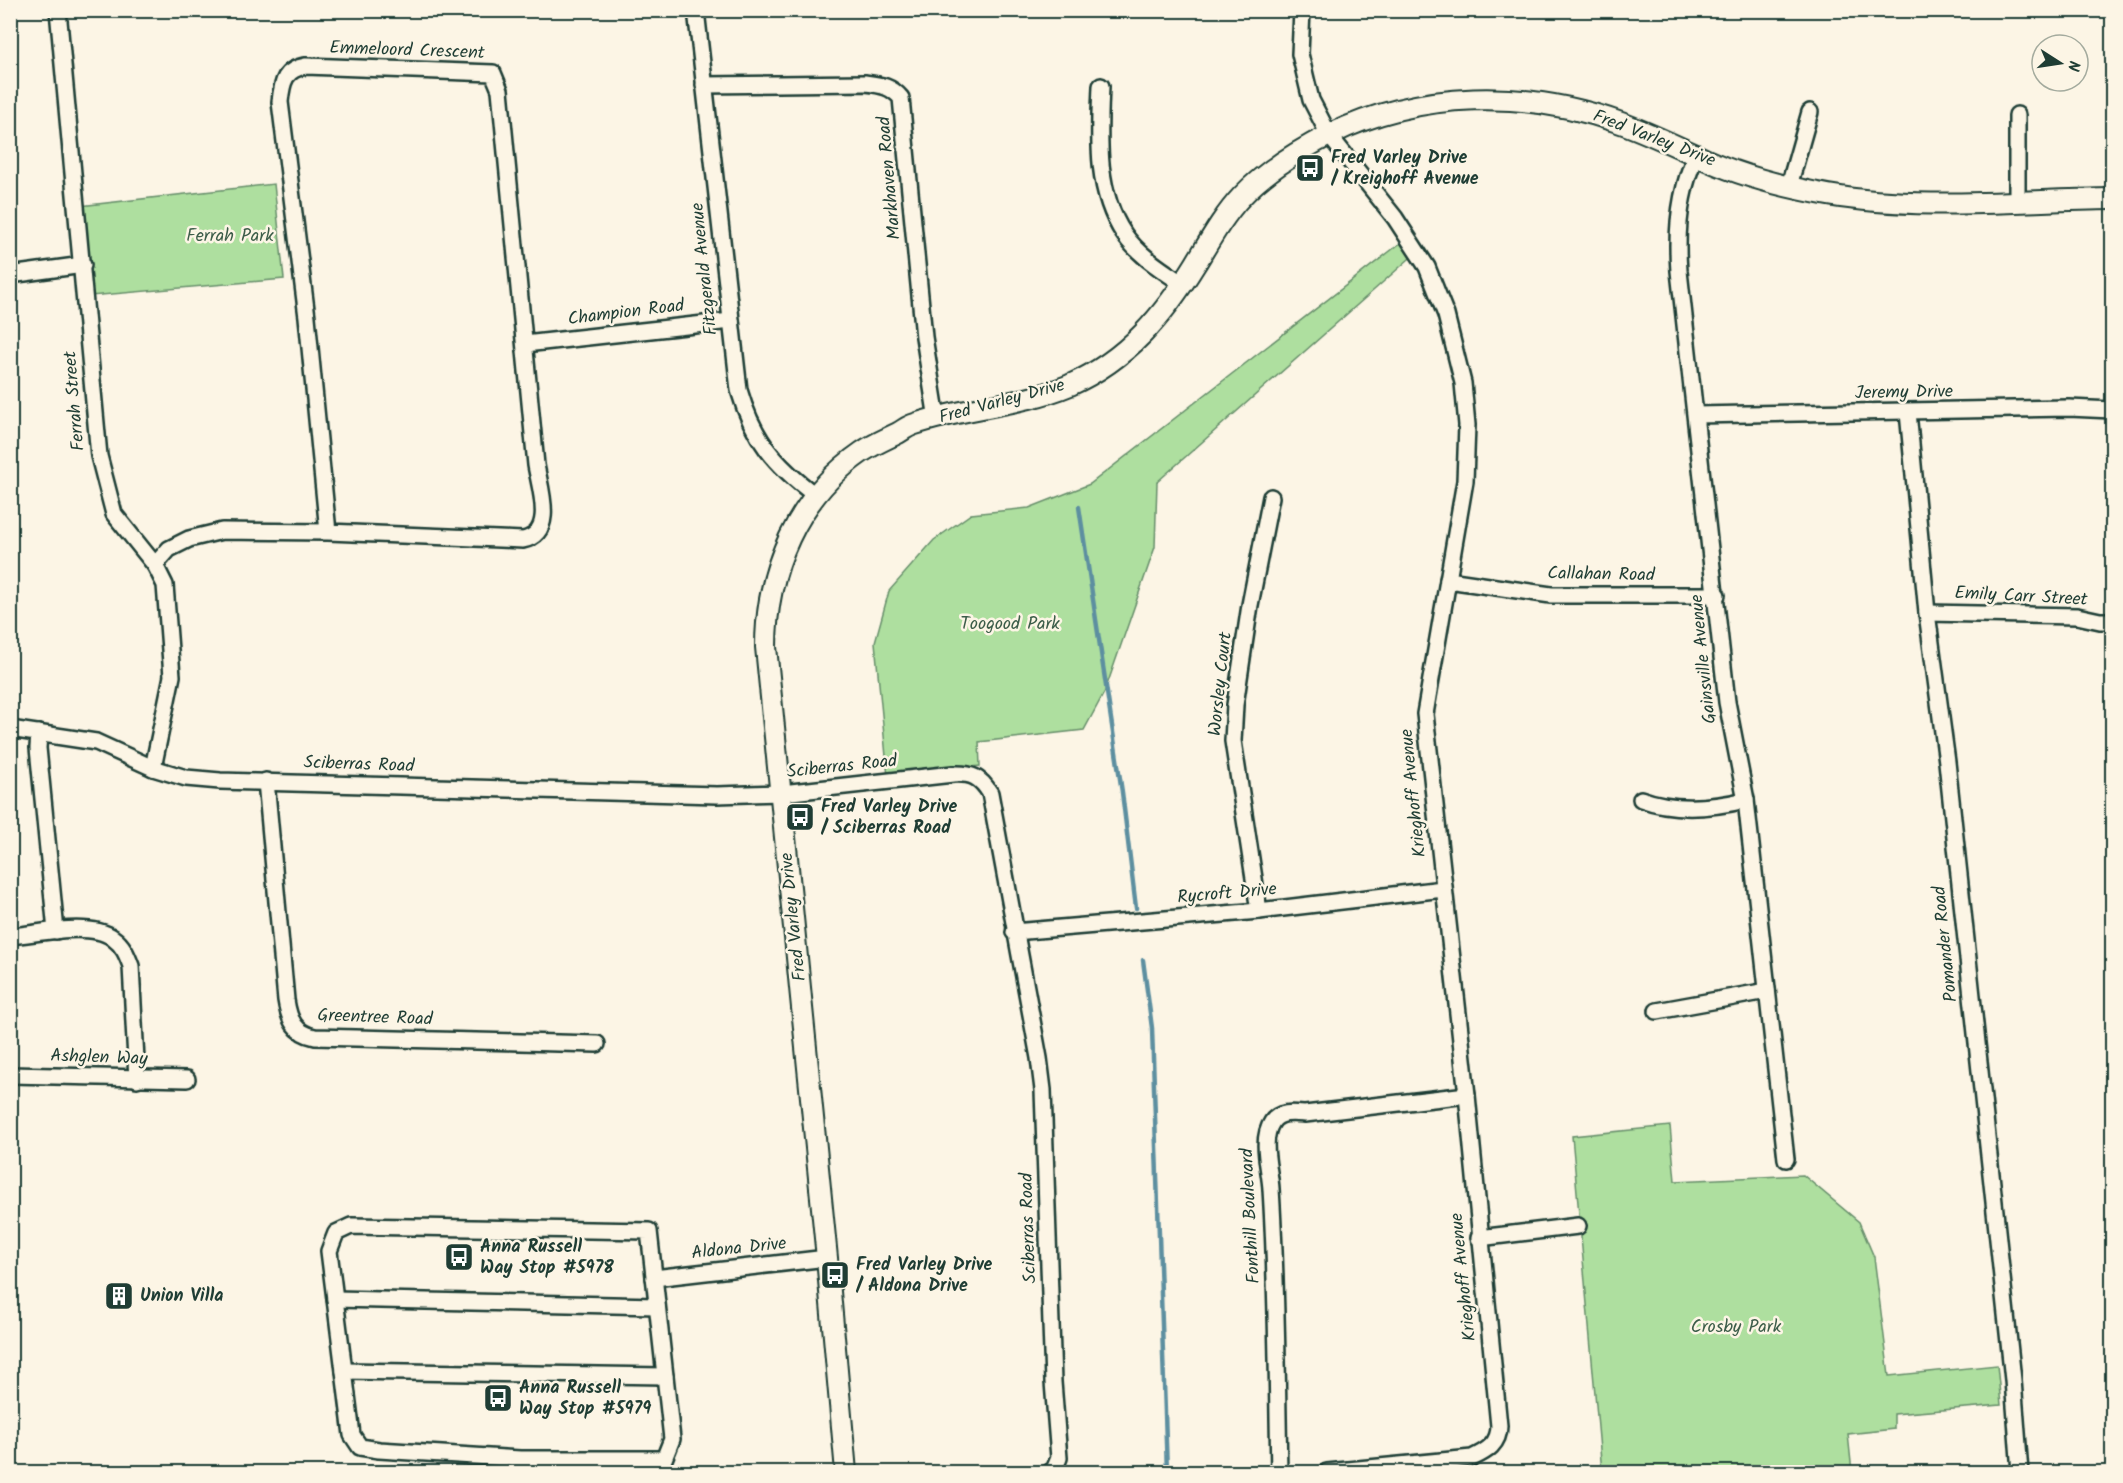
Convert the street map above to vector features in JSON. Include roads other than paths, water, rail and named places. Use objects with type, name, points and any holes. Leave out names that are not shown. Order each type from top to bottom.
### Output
[{"type":"street","name":"Ferrah Street","points":[[58,10],[99,456],[114,514],[155,566],[165,585],[172,676],[153,768]]},
{"type":"street","name":"Fitzgerald Avenue","points":[[696,10],[735,363],[746,416],[777,464],[815,495]]},
{"type":"street","name":"Krieghoff Avenue","points":[[1302,10],[1300,54],[1311,100],[1329,135],[1395,218],[1427,267],[1446,315],[1458,357],[1467,425],[1465,470],[1425,714],[1467,1095],[1479,1238],[1499,1426],[1499,1434],[1495,1442],[1486,1451],[1472,1458],[1327,1473]]},
{"type":"street","name":"Emmeloord Crescent","points":[[155,566],[169,549],[206,534],[222,531],[328,532],[523,540],[532,538],[541,527],[543,508],[536,465],[500,90],[493,73],[306,66],[295,68],[287,73],[281,89],[280,102],[307,317],[328,532]]},
{"type":"street","name":"Markhaven Road","points":[[704,85],[865,83],[894,90],[901,98],[924,337],[938,419]]},
{"type":"street","points":[[1101,86],[1098,153],[1114,216],[1125,236],[1153,264],[1183,284]]},
{"type":"street","name":"Fred Varley Drive","points":[[846,1473],[782,793],[771,710],[766,619],[781,555],[802,512],[815,495],[843,467],[878,442],[910,426],[1060,389],[1113,362],[1145,334],[1183,284],[1240,197],[1279,165],[1329,135],[1398,110],[1428,104],[1495,98],[1588,113],[1676,144],[1695,155],[1738,172],[1828,195],[1894,202],[2112,199]]},
{"type":"street","points":[[1789,186],[1810,112]]},
{"type":"street","points":[[2017,115],[2017,200]]},
{"type":"street","name":"Gainsville Avenue","points":[[1695,155],[1686,175],[1682,196],[1677,252],[1731,731],[1746,800],[1786,1159]]},
{"type":"street","points":[[10,275],[83,265]]},
{"type":"street","name":"Champion Road","points":[[525,344],[731,321]]},
{"type":"street","name":"Jeremy Drive","points":[[1696,415],[2068,408],[2112,410]]},
{"type":"street","name":"Pomander Road","points":[[1908,412],[1927,613],[1947,762],[2011,1357],[2020,1473]]},
{"type":"street","name":"Worsley Court","points":[[1259,911],[1233,741],[1235,705],[1250,605],[1271,497]]},
{"type":"street","name":"Callahan Road","points":[[1448,580],[1551,595],[1717,595]]},
{"type":"street","name":"Emily Carr Street","points":[[1927,613],[2077,615],[2100,621],[2112,621]]},
{"type":"street","name":"Sciberras Road","points":[[10,729],[96,742],[153,768],[186,778],[717,795],[782,793],[968,773],[982,781],[990,794],[1039,1058],[1046,1132],[1053,1382],[1059,1458],[1050,1473]]},
{"type":"street","points":[[39,733],[38,748],[56,931]]},
{"type":"street","name":"Greentree Road","points":[[266,781],[286,1000],[295,1028],[315,1037],[597,1044]]},
{"type":"street","points":[[1641,800],[1659,806],[1683,807],[1746,800]]},
{"type":"street","name":"Rycroft Drive","points":[[1014,932],[1259,911],[1443,889]]},
{"type":"street","points":[[10,936],[56,931],[98,930],[113,938],[124,949],[131,966],[137,1079]]},
{"type":"street","points":[[1657,1011],[1767,991]]},
{"type":"street","name":"Ashglen Way","points":[[10,1075],[187,1079]]},
{"type":"street","name":"Fonthill Boulevard","points":[[1279,1473],[1273,1224],[1266,1144],[1270,1123],[1277,1116],[1290,1113],[1305,1114],[1467,1095]]},
{"type":"street","points":[[351,1226],[649,1231],[654,1278],[672,1439],[664,1459],[520,1466],[360,1447],[351,1435],[329,1251],[336,1233],[351,1226]]},
{"type":"street","points":[[1479,1238],[1578,1226]]},
{"type":"street","name":"Aldona Drive","points":[[654,1278],[827,1258]]},
{"type":"street","points":[[335,1299],[657,1306]]},
{"type":"street","points":[[344,1371],[665,1376]]},
{"type":"waterway","points":[[1079,507],[1122,792],[1136,908]]},
{"type":"waterway","points":[[1143,960],[1152,1028],[1167,1472]]},
{"type":"place","name":"Fred Varley Drive / Kreighoff Avenue","points":[[1310,168]]},
{"type":"place","name":"Fred Varley Drive / Sciberras Road","points":[[800,817]]},
{"type":"place","name":"Anna Russell Way Stop #5978","points":[[459,1257]]},
{"type":"place","name":"Fred Varley Drive / Aldona Drive","points":[[835,1275]]},
{"type":"place","name":"Union Villa","points":[[119,1296]]},
{"type":"place","name":"Anna Russell Way Stop #5979","points":[[498,1398]]},
{"type":"park label","name":"Ferrah Park","points":[[230,236]]},
{"type":"park label","name":"Toogood Park","points":[[1010,624]]},
{"type":"park label","name":"Crosby Park","points":[[1736,1327]]}]
